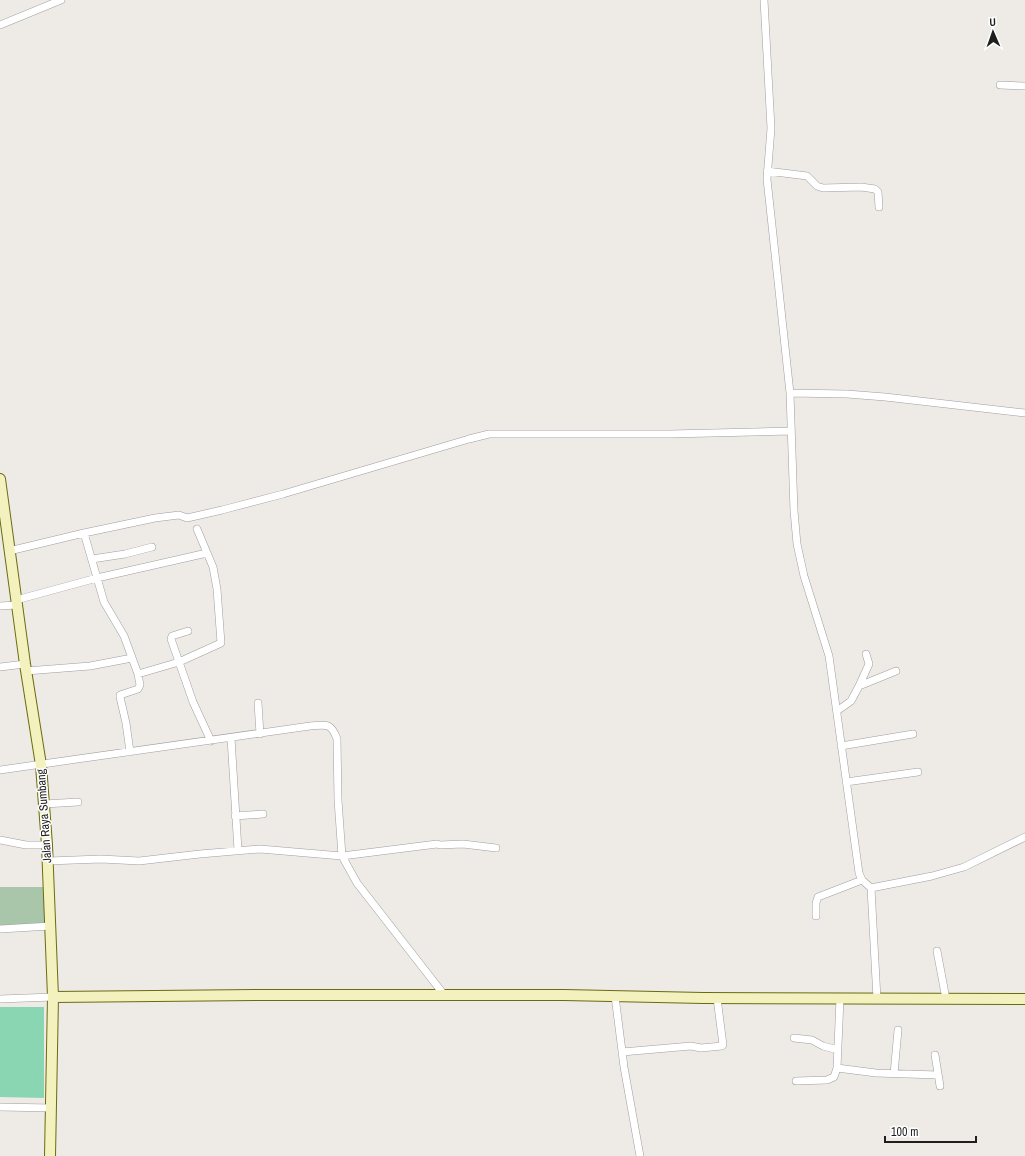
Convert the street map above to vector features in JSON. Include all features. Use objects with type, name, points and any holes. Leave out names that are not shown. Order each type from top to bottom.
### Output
[{"type":"street","points":[[0,25],[61,0]]},
{"type":"street","points":[[764,0],[771,128],[767,171],[776,272],[790,393],[794,511],[797,544],[804,576],[829,656],[857,866],[862,880],[871,888],[877,998]]},
{"type":"street","points":[[1000,85],[1025,86]]},
{"type":"street","points":[[767,171],[807,176],[817,186],[823,188],[861,187],[875,189],[878,192],[879,207]]},
{"type":"street","points":[[790,393],[847,394],[885,397],[1025,413]]},
{"type":"street","points":[[9,552],[84,533],[164,517],[179,515],[186,518],[267,498],[469,439],[496,433],[670,434],[791,431]]},
{"type":"street","name":"Jalan Raya Sumbang","points":[[0,479],[25,668],[40,765],[44,804],[48,860],[53,998],[50,1156]]},
{"type":"street","points":[[138,674],[179,662],[221,643],[218,589],[213,567],[197,529]]},
{"type":"street","points":[[84,533],[104,602],[124,636],[138,674],[139,688],[120,695],[130,752]]},
{"type":"street","points":[[92,559],[125,554],[152,547]]},
{"type":"street","points":[[0,606],[16,603],[97,578],[207,553]]},
{"type":"street","points":[[188,631],[172,636],[171,638],[192,702],[211,741]]},
{"type":"street","points":[[837,710],[851,701],[859,686],[868,664],[866,654]]},
{"type":"street","points":[[0,667],[25,668],[90,666],[132,658]]},
{"type":"street","points":[[859,686],[896,671]]},
{"type":"street","points":[[258,703],[260,734]]},
{"type":"street","points":[[0,770],[317,726],[329,726],[334,729],[337,738],[338,800],[342,856],[357,883],[445,996]]},
{"type":"street","points":[[841,746],[913,734]]},
{"type":"street","points":[[231,738],[238,850]]},
{"type":"street","points":[[846,782],[918,772]]},
{"type":"street","points":[[44,804],[78,802]]},
{"type":"street","points":[[235,816],[263,814]]},
{"type":"street","points":[[871,888],[932,876],[964,867],[1025,836]]},
{"type":"street","points":[[0,840],[26,845],[47,846]]},
{"type":"street","points":[[48,860],[101,859],[139,861],[260,849],[342,856],[437,844],[462,844],[496,848]]},
{"type":"street","points":[[816,916],[816,903],[818,897],[862,880]]},
{"type":"street","points":[[0,929],[51,926]]},
{"type":"street","points":[[937,950],[946,999]]},
{"type":"street","points":[[0,999],[254,995],[564,995],[717,998],[1025,999]]},
{"type":"street","points":[[615,996],[622,1052],[640,1156]]},
{"type":"street","points":[[622,1052],[691,1046],[701,1048],[722,1046],[717,998]]},
{"type":"street","points":[[796,1082],[832,1079],[834,1077],[837,1068],[840,999]]},
{"type":"street","points":[[894,1074],[898,1030]]},
{"type":"street","points":[[794,1038],[812,1040],[823,1046],[838,1050]]},
{"type":"street","points":[[936,1055],[940,1086]]},
{"type":"street","points":[[837,1068],[894,1074],[938,1075]]},
{"type":"street","points":[[0,1107],[51,1108]]},
{"type":"green space","points":[[0,887],[47,887],[48,925],[0,926]]},
{"type":"green space","points":[[0,1007],[44,1007],[44,1098],[0,1097]]}]
